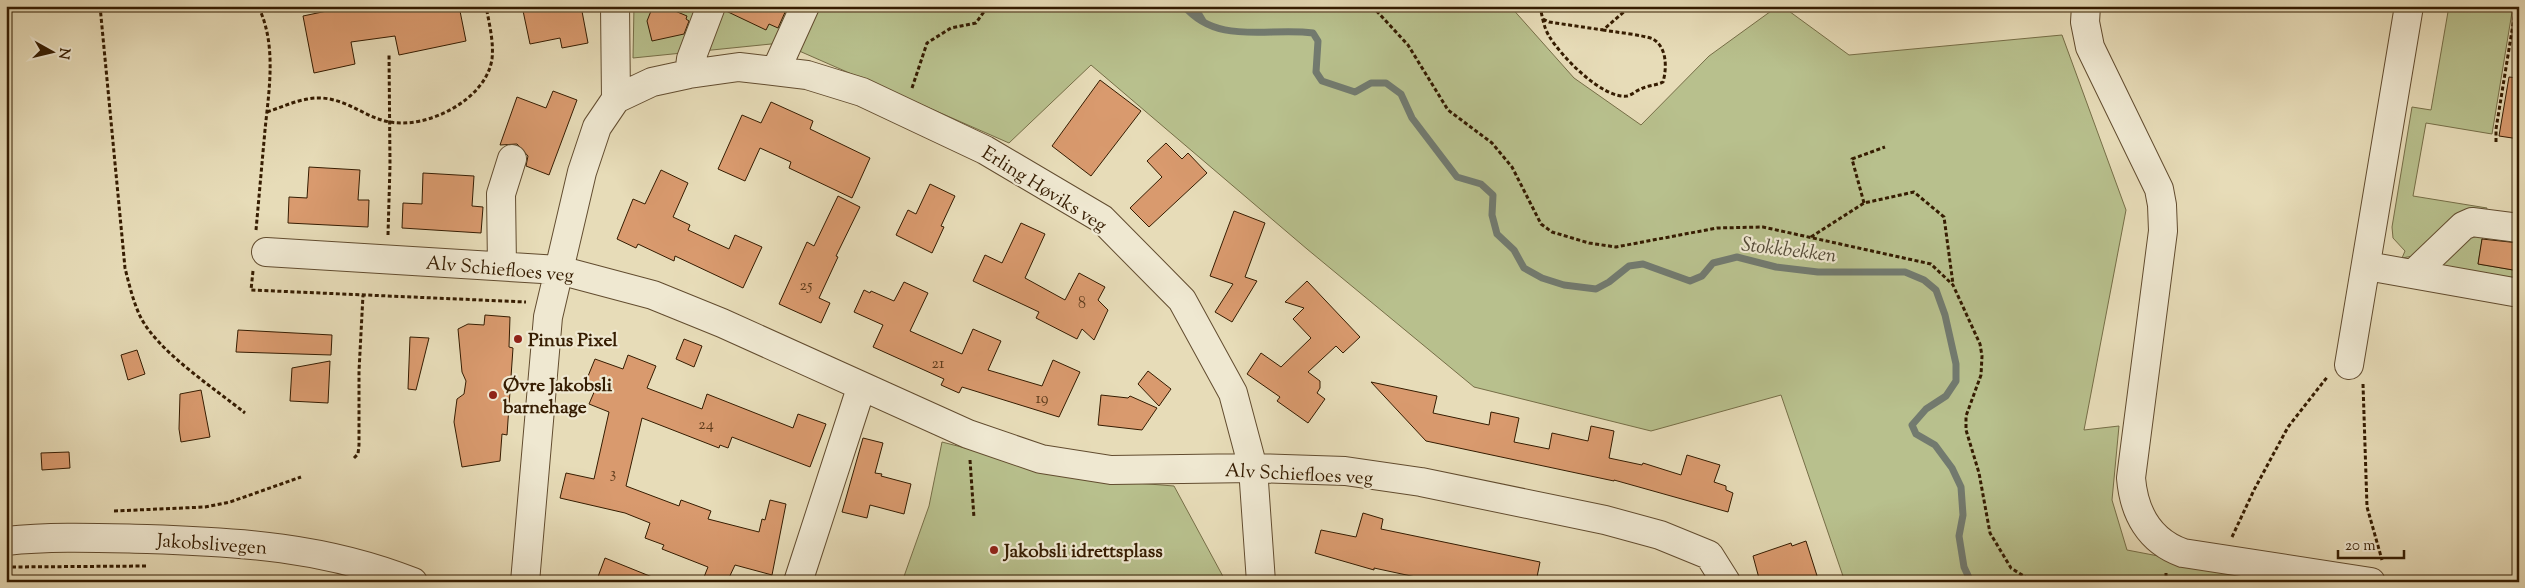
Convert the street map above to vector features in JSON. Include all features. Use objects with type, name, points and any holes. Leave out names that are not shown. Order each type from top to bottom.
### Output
[{"type":"street","points":[[525,582],[542,377],[551,305],[585,163],[597,128],[616,99],[615,6]]},
{"type":"street","points":[[689,74],[691,59],[711,6]]},
{"type":"street","points":[[776,70],[805,6]]},
{"type":"street","points":[[2086,6],[2085,22],[2090,47],[2152,172],[2162,204],[2163,231],[2131,478],[2132,495],[2144,524],[2154,536],[2168,547],[2183,553],[2377,572]]},
{"type":"street","points":[[2357,369],[2367,266],[2412,48],[2409,6]]},
{"type":"street","name":"Erling Høviks veg","points":[[616,99],[652,82],[689,74],[739,67],[807,75],[853,89],[985,150],[1102,219],[1182,300],[1233,393],[1253,468],[1261,582]]},
{"type":"street","points":[[502,266],[490,193],[512,159]]},
{"type":"street","points":[[2414,273],[2462,226],[2472,222],[2519,228]]},
{"type":"street","name":"Alv Schiefloes veg","points":[[258,251],[559,270],[653,295],[722,323],[861,388],[968,434],[1041,459],[1111,470],[1253,468],[1345,471],[1421,482],[1604,520],[1660,535],[1709,555],[1726,582]]},
{"type":"street","points":[[2367,266],[2519,293]]},
{"type":"street","points":[[798,582],[861,388]]},
{"type":"street","name":"Jakobslivegen","points":[[6,541],[83,538],[232,541],[335,557],[367,565],[413,582]]},
{"type":"path","points":[[100,6],[125,268],[137,308],[153,336],[169,352],[245,413]]},
{"type":"path","points":[[258,6],[264,19],[268,41],[271,82],[267,112],[258,251],[251,290],[551,305]]},
{"type":"path","points":[[267,112],[306,99],[326,98],[348,103],[390,122],[403,123],[432,119],[469,98],[488,71],[492,59],[486,6]]},
{"type":"path","points":[[905,112],[927,43],[951,28],[976,23],[988,6]]},
{"type":"path","points":[[1372,6],[1408,45],[1448,110],[1492,143],[1512,167],[1541,224],[1552,232],[1590,243],[1616,247],[1717,228],[1743,226],[1764,228],[1931,264],[1953,285]]},
{"type":"path","points":[[1540,6],[1543,19],[1548,36],[1571,63],[1596,84],[1613,94],[1628,96],[1642,88],[1663,82],[1666,71],[1663,51],[1653,40],[1549,22],[1543,19]]},
{"type":"path","points":[[1603,30],[1628,6]]},
{"type":"path","points":[[2496,142],[2496,129],[2516,6]]},
{"type":"path","points":[[387,258],[390,122],[389,54]]},
{"type":"path","points":[[1864,203],[1852,159],[1885,147]]},
{"type":"path","points":[[1811,238],[1864,203],[1914,192],[1944,217],[1953,285],[1980,344],[1982,356],[1981,374],[1966,416],[1966,430],[1979,473],[1990,533],[2010,568],[2033,582]]},
{"type":"path","points":[[354,458],[358,454],[359,445],[359,370],[363,295]]},
{"type":"path","points":[[2222,558],[2254,490],[2288,427],[2338,362],[2357,369],[2362,394],[2367,508],[2377,572]]},
{"type":"path","points":[[968,434],[974,518]]},
{"type":"path","points":[[107,512],[205,507],[230,502],[301,477]]},
{"type":"path","points":[[6,568],[155,566]]},
{"type":"green space","points":[[634,6],[1510,6],[1574,78],[1641,125],[1709,56],[1778,6],[1782,6],[1849,55],[2062,35],[2126,210],[2084,430],[2119,426],[2112,500],[2127,550],[2294,582],[1845,582],[1781,395],[1651,431],[1474,387],[1307,249],[1091,65],[1009,143],[781,43],[633,58]]},
{"type":"green space","points":[[2449,6],[2513,6],[2492,134],[2426,123],[2413,196],[2487,208],[2486,213],[2413,256],[2402,258],[2405,251],[2393,238],[2392,227],[2412,107],[2431,110]]},
{"type":"green space","points":[[2471,234],[2483,234],[2478,264],[2519,271],[2519,284],[2445,269],[2443,262]]},
{"type":"green space","points":[[942,442],[1085,479],[1174,486],[1226,582],[902,582],[929,506]]},
{"type":"building","points":[[351,6],[459,6],[466,41],[399,55],[395,36],[351,42],[355,64],[314,73],[303,16]]},
{"type":"building","points":[[522,6],[581,6],[588,43],[562,48],[560,38],[530,44]]},
{"type":"building","points":[[653,6],[663,6],[687,16],[686,19],[689,21],[684,34],[652,41],[647,21]]},
{"type":"building","points":[[726,6],[779,6],[786,10],[778,28],[769,24],[766,30],[726,11]]},
{"type":"building","points":[[2509,77],[2519,78],[2519,139],[2499,136]]},
{"type":"building","points":[[1100,80],[1141,111],[1091,176],[1052,146]]},
{"type":"building","points":[[553,91],[577,100],[549,175],[526,166],[528,156],[517,144],[500,145],[517,97],[546,108]]},
{"type":"building","points":[[771,102],[813,121],[810,129],[870,158],[852,198],[789,168],[791,162],[760,148],[745,181],[718,169],[742,115],[761,123]]},
{"type":"building","points":[[1166,143],[1182,159],[1188,153],[1207,173],[1149,227],[1130,208],[1162,177],[1147,161]]},
{"type":"building","points":[[309,167],[360,170],[358,200],[369,200],[368,227],[288,223],[289,197],[307,198]]},
{"type":"building","points":[[661,170],[688,183],[673,217],[690,225],[688,230],[729,249],[735,235],[762,247],[743,288],[675,256],[674,261],[638,244],[636,248],[617,239],[633,199],[645,204]]},
{"type":"building","points":[[423,173],[474,176],[472,206],[483,207],[481,233],[402,228],[403,203],[422,204]]},
{"type":"building","points":[[930,184],[955,196],[941,226],[944,227],[932,253],[896,235],[908,210],[916,214]]},
{"type":"building","points":[[838,196],[860,207],[836,256],[838,257],[819,298],[830,303],[821,323],[779,304],[807,242],[814,246]]},
{"type":"building","points":[[1234,211],[1265,223],[1245,277],[1257,281],[1232,322],[1215,312],[1233,284],[1210,276]]},
{"type":"building","points":[[1021,223],[1045,234],[1025,278],[1065,300],[1079,273],[1105,287],[1098,300],[1108,310],[1094,340],[1082,329],[1077,339],[1036,318],[1039,312],[973,281],[985,255],[1002,263]]},
{"type":"building","points":[[2482,239],[2519,243],[2519,271],[2478,264]]},
{"type":"building","points":[[1307,281],[1360,337],[1343,353],[1336,346],[1308,372],[1320,381],[1320,388],[1317,393],[1325,399],[1308,423],[1277,401],[1280,397],[1247,374],[1261,353],[1281,367],[1311,338],[1293,319],[1304,308],[1285,302]]},
{"type":"building","points":[[904,282],[928,293],[910,331],[962,354],[973,329],[1001,341],[988,370],[1042,386],[1053,360],[1080,372],[1059,417],[962,387],[959,393],[941,385],[944,379],[873,347],[883,325],[854,312],[864,290],[894,301]]},
{"type":"building","points":[[485,315],[510,317],[509,347],[513,348],[507,435],[502,434],[500,461],[462,467],[454,422],[457,399],[464,394],[466,381],[462,372],[458,329],[468,324],[484,325]]},
{"type":"building","points":[[238,330],[332,335],[331,355],[236,352]]},
{"type":"building","points":[[410,337],[429,338],[416,390],[408,389]]},
{"type":"building","points":[[684,339],[702,346],[694,367],[676,359]]},
{"type":"building","points":[[137,350],[145,374],[128,380],[121,355]]},
{"type":"building","points":[[628,355],[656,366],[647,388],[702,409],[707,394],[793,428],[798,414],[826,424],[810,467],[732,437],[728,448],[720,445],[719,448],[642,418],[626,486],[679,506],[681,500],[711,511],[708,519],[759,532],[762,519],[765,520],[770,500],[786,504],[772,575],[735,565],[727,582],[702,582],[708,567],[662,549],[664,545],[645,538],[650,523],[625,513],[560,498],[566,473],[594,479],[609,412],[589,404],[595,390],[584,386],[595,359],[623,369]]},
{"type":"building","points":[[330,361],[328,403],[290,401],[292,368]]},
{"type":"building","points":[[1148,371],[1171,389],[1159,406],[1138,384]]},
{"type":"building","points":[[1371,382],[1437,396],[1433,413],[1489,425],[1491,412],[1519,418],[1514,442],[1549,449],[1552,433],[1588,441],[1591,426],[1614,431],[1609,458],[1642,465],[1643,463],[1681,475],[1687,455],[1720,465],[1714,482],[1726,486],[1726,490],[1733,493],[1728,512],[1614,480],[1426,441]]},
{"type":"building","points":[[201,390],[210,437],[181,442],[179,429],[180,394]]},
{"type":"building","points":[[1101,395],[1128,398],[1130,396],[1157,408],[1142,430],[1098,425]]},
{"type":"building","points":[[863,438],[883,443],[875,473],[911,484],[904,514],[870,505],[867,518],[842,512]]},
{"type":"building","points":[[69,452],[70,468],[42,470],[41,453]]},
{"type":"building","points":[[1363,513],[1383,519],[1381,529],[1540,562],[1536,582],[1439,582],[1374,568],[1374,570],[1315,553],[1321,530],[1356,537]]},
{"type":"building","points":[[1806,541],[1819,582],[1760,582],[1753,556],[1791,543],[1792,546]]},
{"type":"building","points":[[605,558],[662,581],[662,582],[596,582]]},
{"type":"waterway","name":"Stokkbekken","points":[[1184,6],[1197,18],[1212,26],[1228,31],[1313,33],[1318,41],[1316,72],[1322,81],[1355,92],[1371,83],[1386,83],[1401,94],[1412,118],[1457,177],[1481,184],[1493,195],[1492,215],[1497,234],[1514,250],[1524,268],[1542,278],[1564,285],[1596,289],[1609,282],[1629,266],[1643,264],[1690,281],[1702,276],[1713,263],[1737,257],[1776,267],[1818,272],[1905,272],[1924,280],[1936,290],[1945,315],[1956,364],[1956,381],[1946,396],[1926,409],[1912,425],[1916,434],[1935,445],[1952,468],[1961,487],[1963,515],[1959,536],[1964,567],[1971,582]]},
{"type":"waterway","name":"Stokkbekken","points":[[1194,6],[1203,21]]},
{"type":"place","name":"Pinus Pixel","points":[[518,339]]},
{"type":"place","name":"Øvre Jakobsli barnehage","points":[[493,395]]},
{"type":"place","name":"Jakobsli idrettsplass","points":[[994,550]]}]
